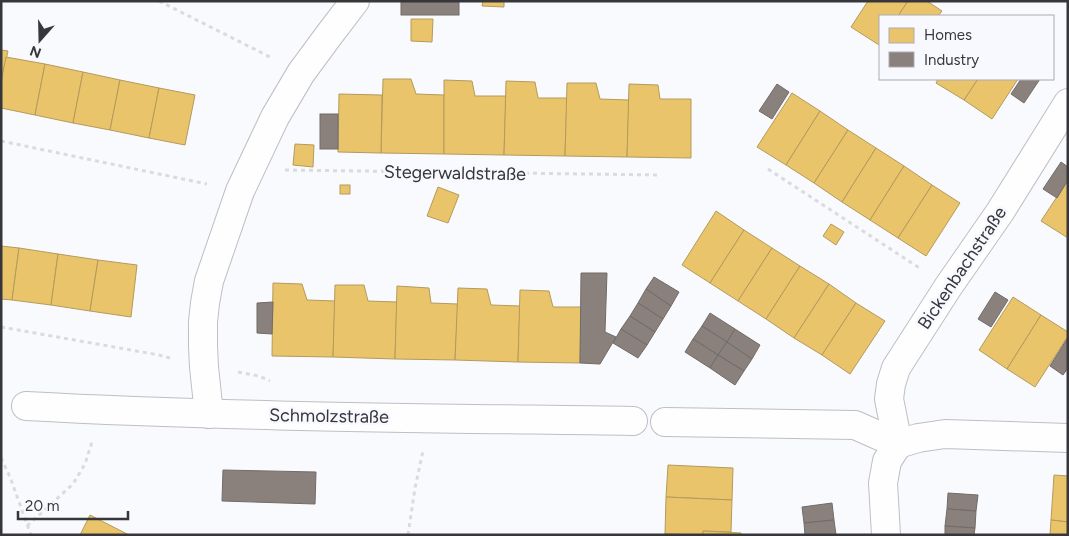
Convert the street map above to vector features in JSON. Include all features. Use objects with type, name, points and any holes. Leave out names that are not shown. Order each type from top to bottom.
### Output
[{"type":"street","points":[[210,414],[204,367],[203,322],[209,281],[245,181],[275,117],[301,73],[328,35],[356,1]]},
{"type":"street","name":"Bickenbachstraße","points":[[898,444],[888,399],[896,368],[948,287],[1000,212],[1068,103]]},
{"type":"street","name":"Schmolzstraße","points":[[26,406],[210,414],[633,421]]},
{"type":"street","points":[[665,422],[855,426],[898,444],[918,438],[944,434],[1068,438]]},
{"type":"street","points":[[886,535],[883,483],[887,461],[898,444]]},
{"type":"path","points":[[159,1],[301,73]]},
{"type":"path","name":"Stegerwaldstraße","points":[[1,141],[245,181],[660,175]]},
{"type":"path","points":[[768,170],[948,287]]},
{"type":"path","points":[[1,327],[159,355],[204,367]]},
{"type":"path","points":[[27,526],[73,484],[85,464],[102,410]]},
{"type":"path","points":[[408,535],[409,520],[423,450]]},
{"type":"path","points":[[1,458],[31,535]]},
{"type":"building: Homes","points":[[483,1],[504,1],[504,7],[482,6]]},
{"type":"building: Homes","points":[[868,1],[908,1],[899,15],[879,15],[879,45],[851,27]]},
{"type":"building: Homes","points":[[908,1],[927,1],[942,11],[939,15],[899,15]]},
{"type":"building: Homes","points":[[411,19],[433,19],[432,42],[411,41]]},
{"type":"building: Homes","points":[[1,50],[8,51],[1,82]]},
{"type":"building: Homes","points":[[6,57],[45,64],[35,115],[1,108],[1,82]]},
{"type":"building: Homes","points":[[45,64],[83,72],[73,123],[35,115]]},
{"type":"building: Homes","points":[[83,72],[120,80],[110,130],[73,123]]},
{"type":"building: Homes","points":[[383,79],[411,79],[416,94],[444,95],[444,154],[381,153]]},
{"type":"building: Homes","points":[[120,80],[159,88],[149,138],[110,130]]},
{"type":"building: Homes","points":[[444,80],[472,81],[475,96],[506,96],[504,155],[444,154]]},
{"type":"building: Homes","points":[[938,80],[977,80],[964,100],[936,83]]},
{"type":"building: Homes","points":[[977,80],[1017,80],[992,119],[964,100]]},
{"type":"building: Homes","points":[[506,81],[535,82],[538,98],[567,98],[565,156],[504,155]]},
{"type":"building: Homes","points":[[567,83],[596,83],[600,99],[629,100],[627,157],[565,156]]},
{"type":"building: Homes","points":[[629,84],[658,85],[660,99],[691,99],[691,158],[627,157]]},
{"type":"building: Homes","points":[[159,88],[195,95],[185,145],[149,138]]},
{"type":"building: Homes","points":[[792,93],[820,111],[786,165],[757,147]]},
{"type":"building: Homes","points":[[339,94],[382,95],[381,153],[338,152]]},
{"type":"building: Homes","points":[[820,111],[848,130],[814,183],[786,165]]},
{"type":"building: Homes","points":[[848,130],[876,148],[842,202],[814,183]]},
{"type":"building: Homes","points":[[295,144],[314,145],[313,167],[293,165]]},
{"type":"building: Homes","points":[[876,148],[904,166],[870,220],[842,202]]},
{"type":"building: Homes","points":[[904,166],[932,185],[898,238],[870,220]]},
{"type":"building: Homes","points":[[1068,180],[1068,238],[1041,221]]},
{"type":"building: Homes","points":[[340,185],[350,185],[350,194],[340,194]]},
{"type":"building: Homes","points":[[932,185],[960,203],[926,256],[898,238]]},
{"type":"building: Homes","points":[[438,187],[459,195],[448,223],[427,216]]},
{"type":"building: Homes","points":[[716,211],[744,230],[710,283],[682,265]]},
{"type":"building: Homes","points":[[831,224],[844,232],[836,245],[823,236]]},
{"type":"building: Homes","points":[[744,230],[772,248],[738,301],[710,283]]},
{"type":"building: Homes","points":[[1,246],[19,248],[12,300],[1,299]]},
{"type":"building: Homes","points":[[19,248],[58,254],[51,305],[12,300]]},
{"type":"building: Homes","points":[[772,248],[800,266],[766,319],[738,301]]},
{"type":"building: Homes","points":[[58,254],[98,260],[90,311],[51,305]]},
{"type":"building: Homes","points":[[98,260],[137,265],[131,317],[90,311]]},
{"type":"building: Homes","points":[[800,266],[829,284],[794,338],[766,319]]},
{"type":"building: Homes","points":[[273,283],[302,284],[307,300],[335,301],[333,357],[272,356]]},
{"type":"building: Homes","points":[[829,284],[856,303],[822,355],[794,338]]},
{"type":"building: Homes","points":[[335,285],[364,285],[368,301],[397,302],[395,359],[333,357]]},
{"type":"building: Homes","points":[[397,286],[429,288],[431,303],[458,304],[455,360],[395,359]]},
{"type":"building: Homes","points":[[458,288],[487,289],[491,305],[520,306],[518,362],[455,360]]},
{"type":"building: Homes","points":[[520,290],[549,291],[553,307],[581,307],[580,363],[518,362]]},
{"type":"building: Homes","points":[[1013,297],[1041,315],[1007,369],[979,350]]},
{"type":"building: Homes","points":[[856,303],[885,321],[850,374],[822,355]]},
{"type":"building: Homes","points":[[1041,315],[1068,332],[1068,336],[1035,387],[1007,369]]},
{"type":"building: Homes","points":[[668,465],[733,468],[732,500],[666,497]]},
{"type":"building: Homes","points":[[1054,475],[1068,476],[1068,522],[1051,520]]},
{"type":"building: Homes","points":[[666,497],[732,500],[731,532],[703,531],[703,535],[665,534]]},
{"type":"building: Homes","points":[[90,515],[129,535],[80,535]]},
{"type":"building: Homes","points":[[1051,520],[1068,522],[1068,535],[1050,535]]},
{"type":"building: Homes","points":[[703,531],[741,533],[741,535],[703,535]]},
{"type":"building: Industry","points":[[401,1],[459,1],[459,15],[401,15]]},
{"type":"building: Industry","points":[[1020,80],[1039,80],[1024,103],[1011,94]]},
{"type":"building: Industry","points":[[777,84],[789,92],[772,119],[759,111]]},
{"type":"building: Industry","points":[[320,114],[338,114],[338,149],[320,149]]},
{"type":"building: Industry","points":[[1061,162],[1068,167],[1068,180],[1057,198],[1043,189]]},
{"type":"building: Industry","points":[[581,273],[607,273],[605,332],[616,337],[600,364],[580,363]]},
{"type":"building: Industry","points":[[654,277],[679,292],[671,306],[646,289]]},
{"type":"building: Industry","points":[[646,289],[671,306],[663,319],[638,303]]},
{"type":"building: Industry","points":[[995,292],[1008,300],[991,327],[978,319]]},
{"type":"building: Industry","points":[[273,302],[272,334],[257,333],[257,303]]},
{"type":"building: Industry","points":[[638,303],[663,319],[655,332],[630,316]]},
{"type":"building: Industry","points":[[710,313],[735,329],[727,342],[702,326]]},
{"type":"building: Industry","points":[[630,316],[655,332],[647,345],[621,329]]},
{"type":"building: Industry","points":[[702,326],[727,342],[718,355],[693,339]]},
{"type":"building: Industry","points":[[621,329],[647,345],[638,358],[613,343]]},
{"type":"building: Industry","points":[[735,329],[760,345],[752,359],[727,342]]},
{"type":"building: Industry","points":[[693,339],[718,355],[710,368],[685,352]]},
{"type":"building: Industry","points":[[1067,339],[1068,368],[1063,375],[1050,366]]},
{"type":"building: Industry","points":[[727,342],[752,359],[744,371],[718,355]]},
{"type":"building: Industry","points":[[718,355],[744,371],[735,385],[710,368]]},
{"type":"building: Industry","points":[[223,470],[316,472],[315,504],[222,501]]},
{"type":"building: Industry","points":[[948,493],[978,495],[976,511],[947,509]]},
{"type":"building: Industry","points":[[832,503],[834,520],[804,523],[802,507]]},
{"type":"building: Industry","points":[[947,509],[976,511],[975,528],[945,526]]},
{"type":"building: Industry","points":[[834,520],[836,535],[805,535],[804,523]]},
{"type":"building: Industry","points":[[945,526],[975,528],[974,535],[945,535]]}]
